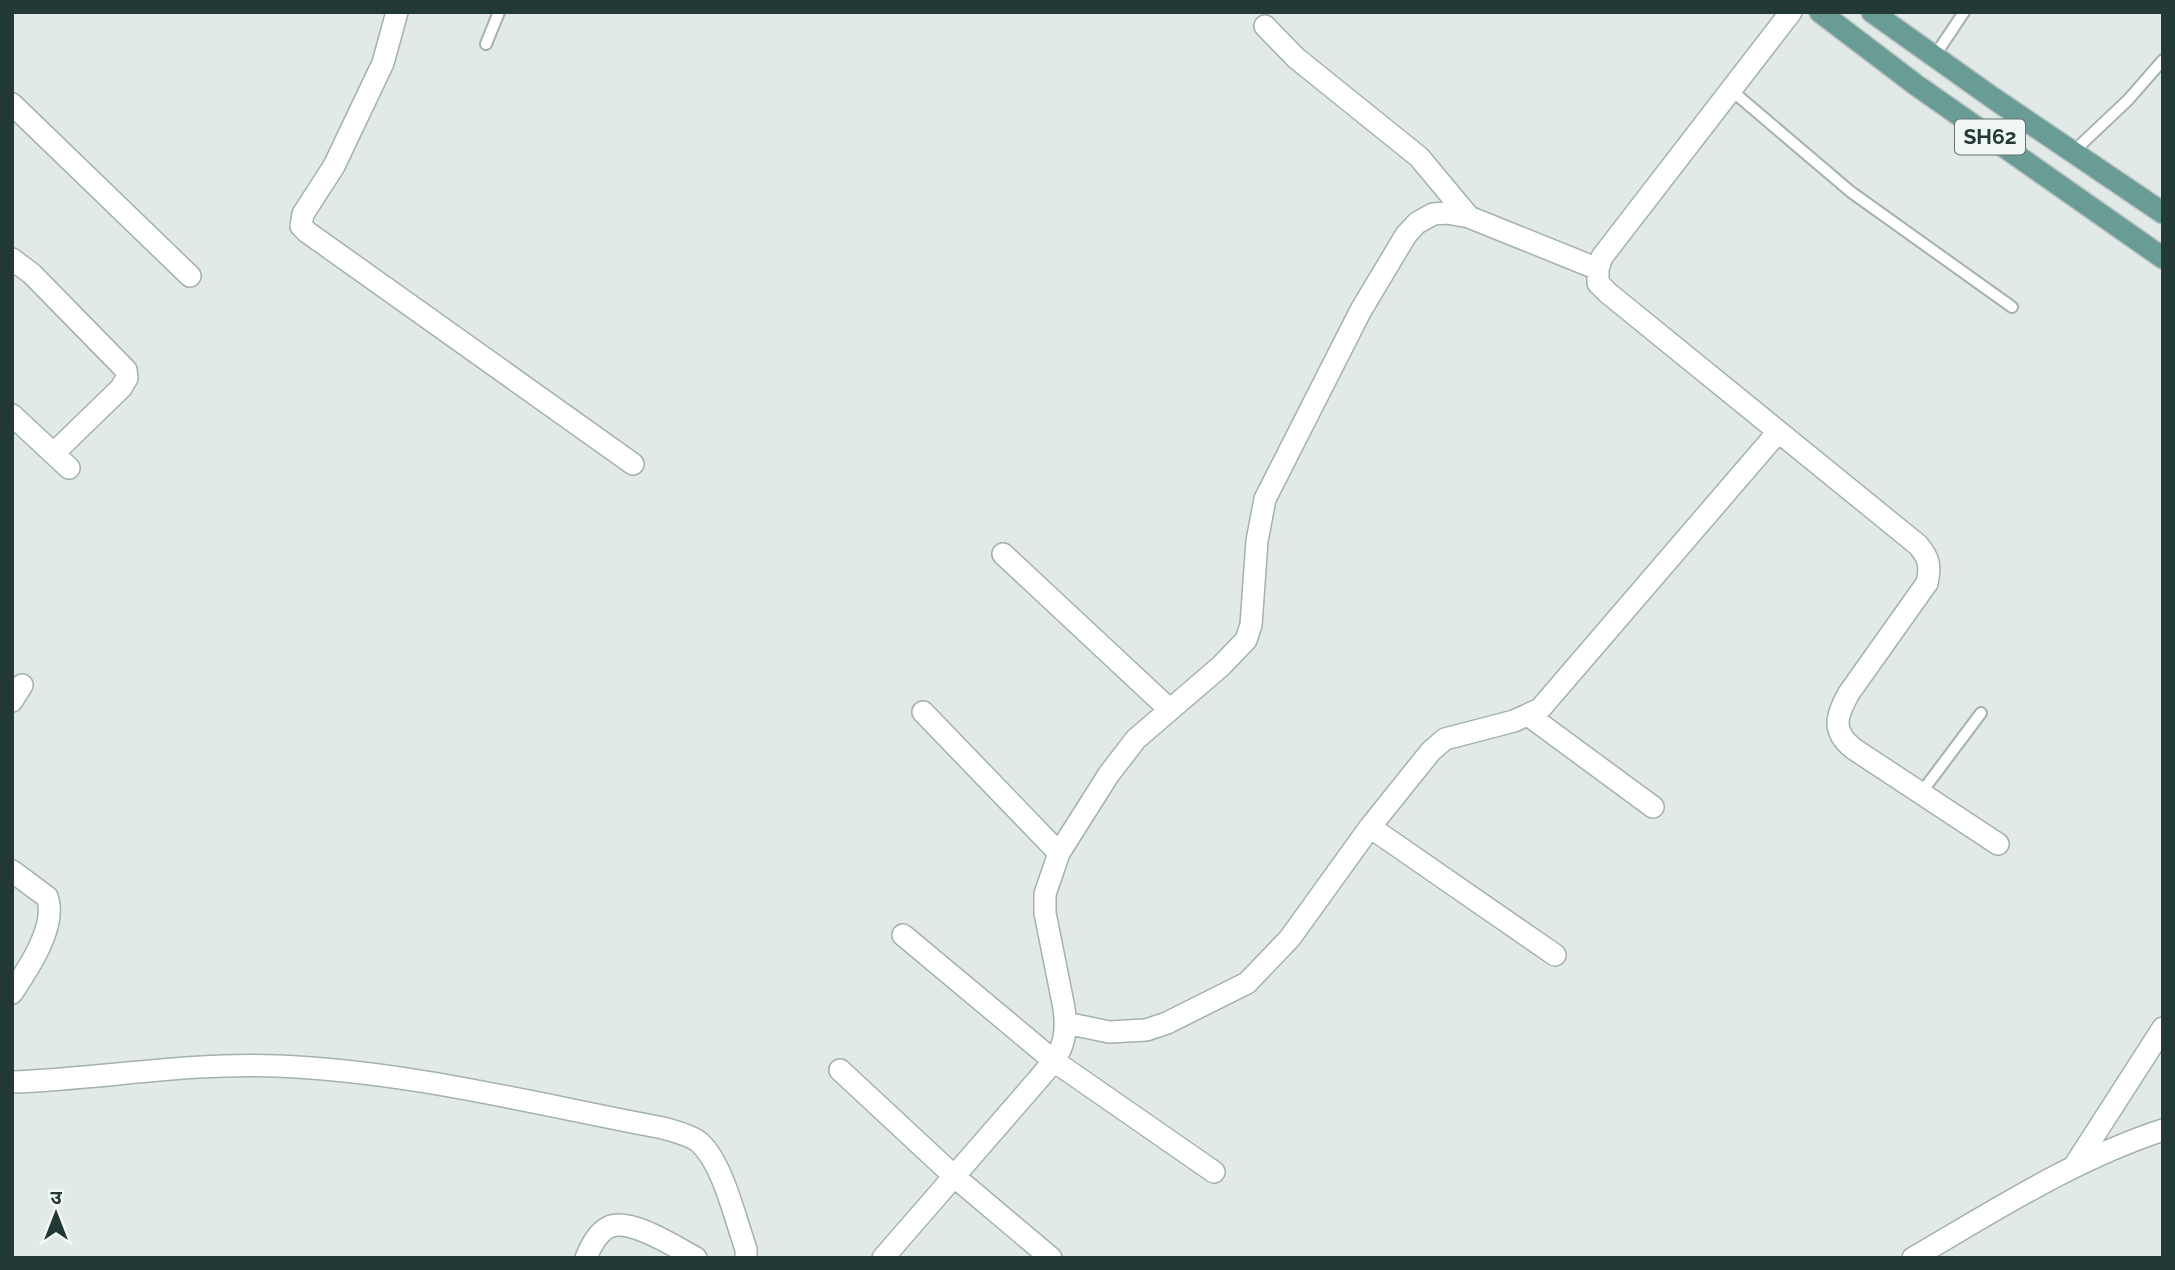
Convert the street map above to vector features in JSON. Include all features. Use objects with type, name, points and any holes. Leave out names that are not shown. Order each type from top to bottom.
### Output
[{"type":"main road","name":"SH62","points":[[1820,12],[1916,85],[2163,258]]},
{"type":"main road","name":"SH62","points":[[1872,12],[2163,213]]},
{"type":"street","points":[[397,12],[383,63],[334,166],[303,214],[301,226],[633,464]]},
{"type":"street","points":[[1791,12],[1602,257],[1598,269],[1598,283],[1918,545],[1928,557],[1930,570],[1927,583],[1849,693],[1839,711],[1838,728],[1842,740],[1998,844]]},
{"type":"street","points":[[1265,26],[1296,58],[1419,157],[1469,217]]},
{"type":"street","points":[[12,104],[190,276]]},
{"type":"street","points":[[883,1258],[1054,1061],[1065,1043],[1066,1023],[1045,913],[1045,894],[1059,853],[1123,754],[1150,725],[1221,666],[1245,640],[1251,625],[1257,541],[1265,499],[1361,310],[1406,235],[1418,223],[1433,214],[1447,213],[1469,217],[1598,269]]},
{"type":"street","points":[[12,259],[32,274],[126,370],[127,378],[62,461],[12,415]]},
{"type":"street","points":[[1066,1023],[1109,1032],[1146,1030],[1167,1023],[1247,983],[1290,938],[1416,768],[1445,739],[1514,721],[1540,709],[1778,432]]},
{"type":"street","points":[[1003,554],[1169,709]]},
{"type":"street","points":[[923,712],[1059,853]]},
{"type":"street","points":[[1528,715],[1653,807]]},
{"type":"street","points":[[1370,827],[1555,954]]},
{"type":"street","points":[[12,871],[47,897],[51,913],[34,957],[12,993]]},
{"type":"street","points":[[903,935],[1054,1061],[1214,1172]]},
{"type":"street","points":[[2075,1166],[2163,1028]]},
{"type":"street","points":[[12,1082],[229,1066],[276,1066],[390,1076],[663,1128],[698,1141],[710,1156],[720,1176],[746,1249],[746,1258]]},
{"type":"street","points":[[840,1070],[955,1177],[1051,1258]]},
{"type":"street","points":[[1913,1258],[2075,1166],[2133,1140],[2163,1130]]},
{"type":"street","points":[[586,1258],[597,1237],[609,1226],[625,1225],[645,1231],[696,1258]]},
{"type":"lane","points":[[486,44],[499,12]]},
{"type":"lane","points":[[1934,57],[1964,12]]},
{"type":"lane","points":[[2074,151],[2128,100],[2163,61]]},
{"type":"lane","points":[[1731,90],[1851,192],[2012,307]]},
{"type":"lane","points":[[1921,793],[1981,713]]}]
